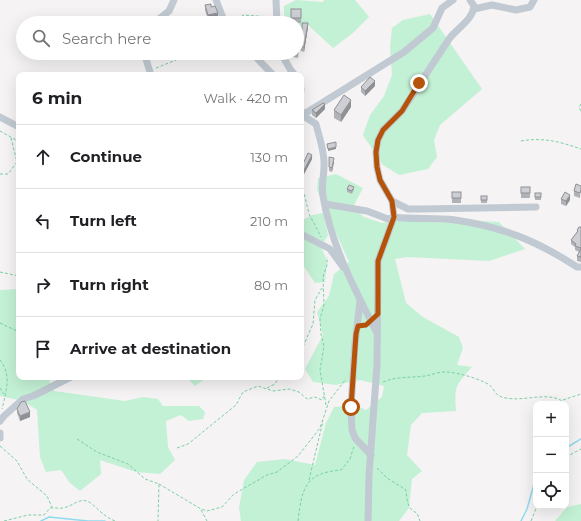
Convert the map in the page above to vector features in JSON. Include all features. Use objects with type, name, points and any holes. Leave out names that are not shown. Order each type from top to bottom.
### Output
[{"type":"street","points":[[163,16],[169,11],[174,0]]},
{"type":"street","points":[[216,0],[222,16]]},
{"type":"street","points":[[304,111],[404,52],[433,28],[444,0]]},
{"type":"street","points":[[442,8],[453,0]]},
{"type":"street","points":[[368,521],[378,335],[378,261],[394,217],[392,201],[380,180],[376,152],[378,140],[383,130],[402,111],[449,39],[456,30],[472,16],[474,9],[470,0]]},
{"type":"street","points":[[474,9],[492,5],[516,10],[530,7],[534,0]]},
{"type":"street","points":[[276,3],[277,16]]},
{"type":"street","points":[[146,60],[150,72]]},
{"type":"street","points":[[259,60],[270,72]]},
{"type":"street","points":[[285,60],[292,72]]},
{"type":"street","points":[[304,115],[316,124],[319,135],[324,160],[322,182],[325,204],[331,228],[346,270],[378,335]]},
{"type":"street","points":[[0,117],[16,125]]},
{"type":"street","points":[[392,201],[408,209],[536,207]]},
{"type":"street","points":[[325,204],[363,210],[388,218],[454,220],[504,229],[547,247],[577,267],[581,267]]},
{"type":"street","points":[[304,236],[327,248],[346,270]]},
{"type":"street","points":[[360,300],[351,407],[353,435],[371,455]]},
{"type":"street","points":[[358,326],[366,325],[378,314]]},
{"type":"street","points":[[0,421],[23,399],[33,396],[66,380]]},
{"type":"street","points":[[0,433],[0,438]]},
{"type":"path","points":[[271,16],[276,3]]},
{"type":"path","points":[[242,16],[257,16]]},
{"type":"path","points":[[148,66],[160,67],[176,60]]},
{"type":"path","points":[[581,104],[579,107],[581,111]]},
{"type":"path","points":[[0,131],[16,140]]},
{"type":"path","points":[[11,138],[16,158]]},
{"type":"path","points":[[521,140],[537,138],[548,139],[581,149]]},
{"type":"path","points":[[0,174],[8,174],[16,163]]},
{"type":"path","points":[[304,193],[308,214],[327,248],[327,265],[323,277],[324,305],[320,319],[321,334],[324,346],[320,370],[326,406]]},
{"type":"path","points":[[0,272],[16,275]]},
{"type":"path","points":[[304,344],[313,324],[315,300],[323,288]]},
{"type":"path","points":[[0,323],[16,331]]},
{"type":"path","points":[[0,360],[6,368],[5,395],[1,412]]},
{"type":"path","points":[[298,521],[301,494],[308,481],[326,406],[334,393],[353,369]]},
{"type":"path","points":[[376,386],[384,381],[400,377],[425,376],[445,372],[474,379],[489,385],[497,396],[506,398],[525,400],[549,396],[562,400],[581,394]]},
{"type":"path","points":[[266,388],[275,384],[277,380]]},
{"type":"path","points":[[177,448],[188,444],[236,405],[243,392],[258,386],[273,391],[280,389],[294,390],[307,398],[322,400],[324,396]]},
{"type":"path","points":[[0,388],[5,395]]},
{"type":"path","points":[[76,439],[97,452],[128,464],[145,478],[159,484],[207,512],[222,507],[234,494],[290,464],[312,440],[320,428],[324,416]]},
{"type":"path","points":[[308,481],[329,470],[341,470],[346,465],[352,455],[353,435]]},
{"type":"path","points":[[0,446],[18,461],[27,479],[47,496],[52,507]]},
{"type":"path","points":[[569,455],[581,449]]},
{"type":"path","points":[[375,466],[378,471],[406,490],[407,501],[411,510],[416,513],[420,521]]},
{"type":"path","points":[[158,521],[159,484]]},
{"type":"path","points":[[52,507],[63,508],[76,501],[85,501],[91,504],[106,517],[115,521]]},
{"type":"path","points":[[4,521],[28,515],[44,515],[52,507]]},
{"type":"path","points":[[201,509],[207,521]]},
{"type":"path","points":[[531,521],[536,509]]},
{"type":"green space","points":[[296,0],[323,2],[324,0],[355,0],[369,17],[353,33],[333,48],[307,24],[304,25],[304,16],[284,16],[284,6]]},
{"type":"green space","points":[[430,14],[482,89],[440,125],[434,140],[437,157],[428,169],[399,175],[383,165],[363,135],[370,115],[384,96],[392,75],[390,47],[392,28],[403,20]]},
{"type":"green space","points":[[336,174],[363,188],[353,207],[364,217],[382,223],[414,217],[499,222],[525,249],[489,261],[407,257],[395,259],[406,303],[423,317],[459,337],[463,348],[457,365],[472,367],[457,386],[455,396],[456,411],[422,413],[411,425],[407,455],[422,471],[412,479],[409,508],[399,521],[241,521],[239,508],[244,480],[257,462],[285,459],[315,465],[326,423],[334,407],[355,405],[366,410],[382,397],[384,386],[360,380],[336,385],[313,382],[305,369],[323,335],[317,312],[329,296],[334,274],[349,262],[317,190],[318,178]]},
{"type":"green space","points":[[323,213],[328,235],[321,247],[327,261],[325,282],[315,283],[304,266],[304,219],[312,215]]},
{"type":"green space","points":[[16,289],[16,380],[49,380],[54,391],[125,401],[143,397],[158,399],[163,406],[199,406],[205,412],[203,419],[189,421],[181,415],[166,421],[168,447],[175,460],[160,474],[136,472],[100,460],[101,474],[80,491],[70,483],[61,470],[46,472],[40,457],[37,410],[23,401],[0,396],[0,290]]},
{"type":"green space","points":[[189,380],[203,380],[195,386]]},
{"type":"green space","points":[[581,504],[581,521],[555,521],[565,509],[569,509],[569,507]]},
{"type":"building","points":[[211,4],[211,7],[215,6],[218,13],[208,15],[205,5]]},
{"type":"building","points":[[291,9],[301,9],[301,16],[291,16]]},
{"type":"building","points":[[304,23],[308,23],[304,47]]},
{"type":"building","points":[[370,77],[375,81],[365,91],[361,87]]},
{"type":"building","points":[[344,95],[351,100],[341,115],[334,110]]},
{"type":"building","points":[[323,103],[325,104],[316,113],[312,110]]},
{"type":"building","points":[[336,142],[336,147],[328,149],[327,144]]},
{"type":"building","points":[[308,153],[312,155],[304,170],[304,162]]},
{"type":"building","points":[[329,157],[334,158],[332,168],[329,167]]},
{"type":"building","points":[[576,184],[581,186],[580,193],[574,191]]},
{"type":"building","points":[[349,185],[354,187],[352,191],[347,189]]},
{"type":"building","points":[[521,187],[530,187],[530,193],[521,193]]},
{"type":"building","points":[[452,192],[461,192],[461,198],[452,198]]},
{"type":"building","points":[[565,192],[570,195],[566,201],[561,199]]},
{"type":"building","points":[[535,193],[541,193],[541,197],[535,197]]},
{"type":"building","points":[[481,196],[487,196],[487,200],[481,200]]},
{"type":"building","points":[[581,227],[581,248],[575,246],[576,244],[571,240],[578,231],[577,230]]},
{"type":"building","points":[[581,249],[581,257],[577,256]]},
{"type":"building","points":[[25,401],[30,412],[20,416],[17,409],[21,402]]},
{"type":"waterway","points":[[569,446],[581,439]]},
{"type":"waterway","points":[[521,521],[527,509],[533,488]]},
{"type":"waterway","points":[[41,521],[49,517],[88,521]]},
{"type":"waterway","points":[[89,521],[105,521]]},
{"type":"route","points":[[351,407],[356,334],[358,326],[366,325],[378,314],[378,261],[394,217],[392,201],[380,180],[377,167],[376,152],[378,140],[383,130],[402,111],[419,83]]}]
